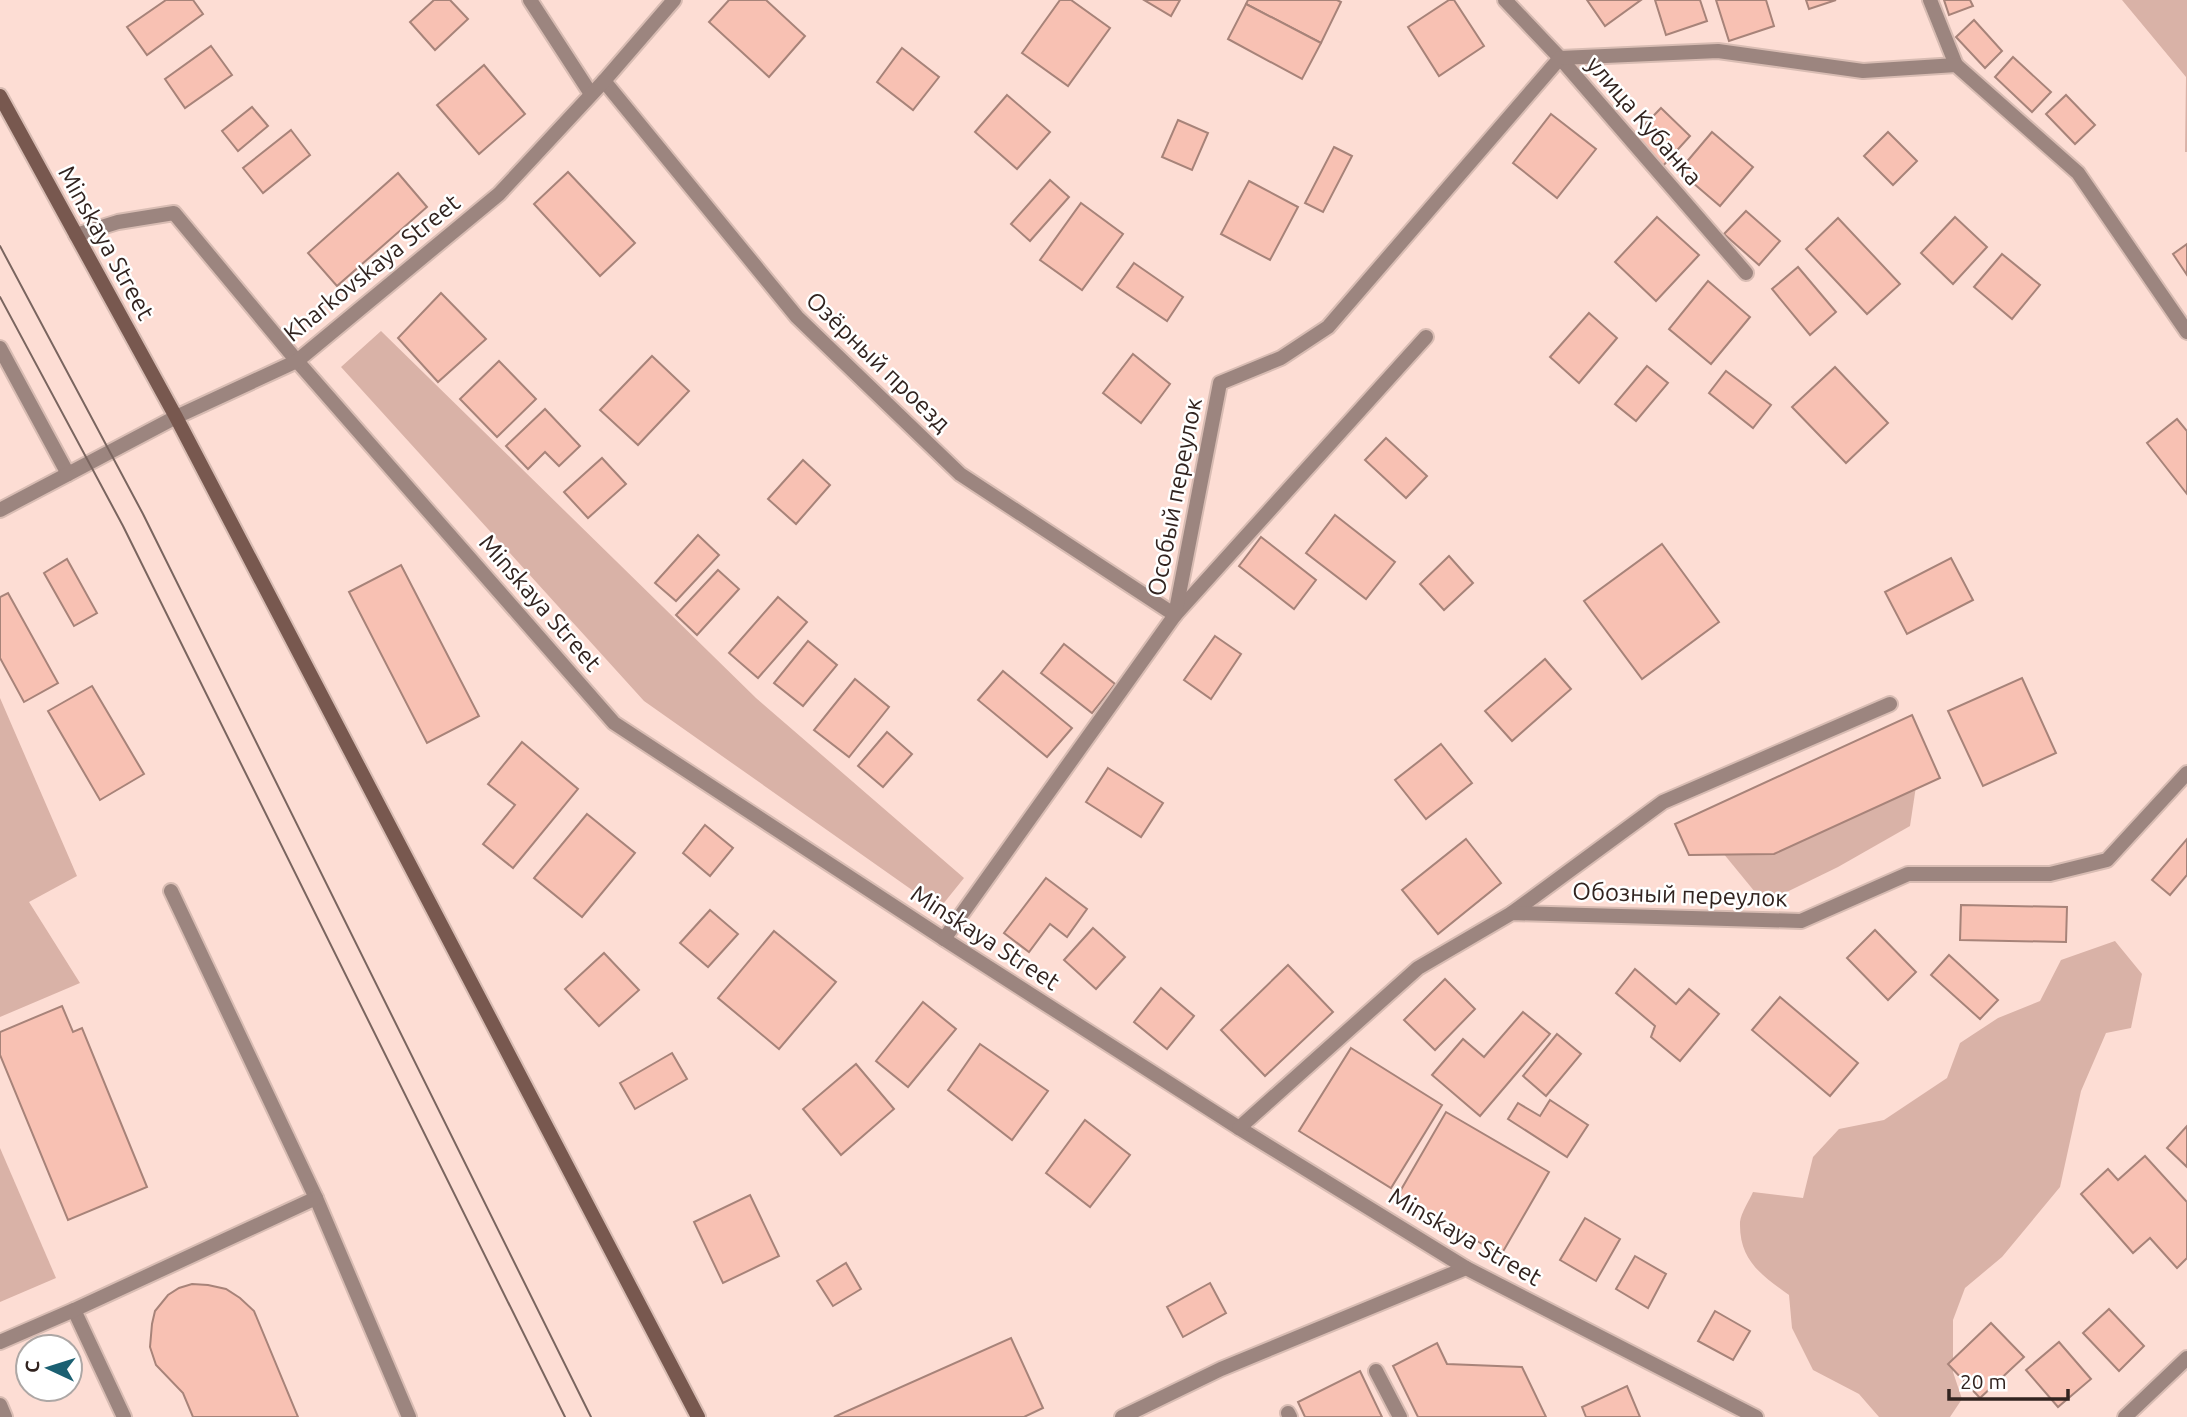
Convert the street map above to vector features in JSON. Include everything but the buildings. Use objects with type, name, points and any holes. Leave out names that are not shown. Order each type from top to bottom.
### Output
[{"type":"main road","name":"Minskaya Street","points":[[0,96],[176,417],[698,1417]]},
{"type":"street","points":[[530,0],[591,94]]},
{"type":"street","name":"Kharkovskaya Street","points":[[0,510],[176,417],[297,360],[499,194],[604,81],[674,0]]},
{"type":"street","name":"улица Кубанка","points":[[1505,0],[1560,58],[1746,273]]},
{"type":"street","points":[[1930,0],[1956,65],[2078,173],[2187,332]]},
{"type":"street","points":[[1560,58],[1718,51],[1863,71],[1956,65]]},
{"type":"street","name":"Особый переулок","points":[[944,939],[1175,615],[1220,383],[1281,358],[1328,327],[1560,58]]},
{"type":"street","name":"Озёрный проезд","points":[[604,81],[797,317],[960,474],[1175,615]]},
{"type":"street","name":"Minskaya Street","points":[[76,235],[118,222],[174,213],[297,360],[614,723],[1239,1128],[1466,1268],[1756,1417]]},
{"type":"street","points":[[1175,615],[1426,337]]},
{"type":"street","points":[[0,348],[68,474]]},
{"type":"street","points":[[1239,1128],[1418,968],[1512,912],[1663,802],[1890,704]]},
{"type":"street","name":"Обозный переулок","points":[[1512,912],[1801,921],[1908,874],[2050,874],[2107,860],[2187,773]]},
{"type":"street","points":[[171,891],[316,1198],[409,1417]]},
{"type":"street","points":[[0,1342],[316,1198]]},
{"type":"street","points":[[1122,1417],[1221,1369],[1466,1268]]},
{"type":"street","points":[[74,1310],[124,1417]]},
{"type":"street","points":[[2125,1417],[2187,1359]]},
{"type":"street","points":[[1377,1371],[1399,1417]]},
{"type":"street","points":[[0,1405],[5,1417]]},
{"type":"shaded area","points":[[2122,0],[2187,0],[2187,152],[2186,77]]},
{"type":"shaded area","points":[[381,331],[756,698],[964,878],[939,909],[644,701],[341,367]]},
{"type":"shaded area","points":[[0,698],[77,876],[29,902],[80,983],[0,1017]]},
{"type":"shaded area","points":[[1918,773],[1910,826],[1838,867],[1764,903],[1723,853]]},
{"type":"shaded area","points":[[2115,941],[2142,974],[2131,1028],[2106,1033],[2081,1091],[2060,1187],[2002,1257],[1965,1288],[1953,1320],[1953,1372],[1962,1399],[1950,1417],[1879,1417],[1859,1394],[1813,1370],[1792,1328],[1789,1295],[1761,1273],[1743,1247],[1740,1222],[1745,1207],[1753,1192],[1803,1198],[1813,1157],[1839,1129],[1884,1120],[1947,1078],[1960,1043],[1998,1018],[2040,1001],[2061,960]]},
{"type":"shaded area","points":[[0,1148],[56,1278],[0,1302]]},
{"type":"tram line","points":[[0,246],[143,514],[591,1417]]},
{"type":"tram line","points":[[0,297],[123,526],[565,1417]]}]
